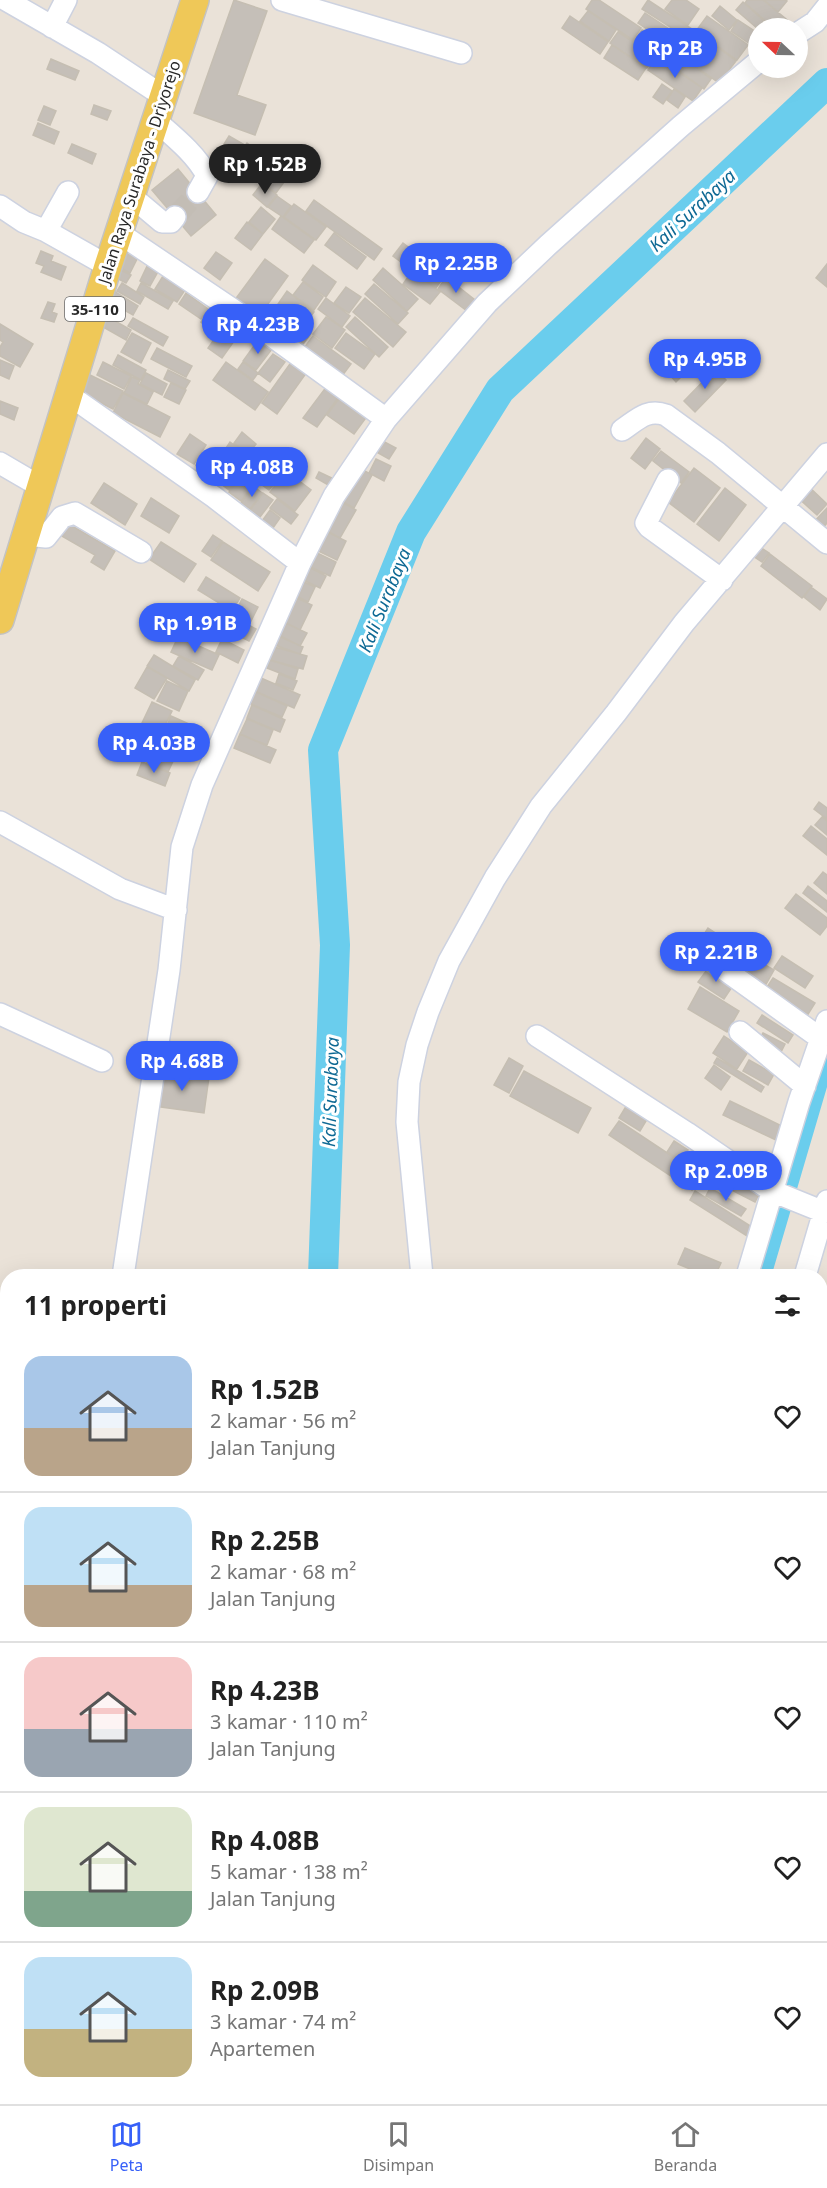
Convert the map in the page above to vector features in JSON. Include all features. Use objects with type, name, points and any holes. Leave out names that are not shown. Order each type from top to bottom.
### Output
[{"type":"main road","name":"Jalan Raya Surabaya - Driyorejo","points":[[0,617],[108,266],[195,0]]},
{"type":"street","points":[[6,0],[98,53],[159,108],[181,145],[207,176],[198,192]]},
{"type":"street","points":[[52,27],[66,0]]},
{"type":"street","points":[[282,0],[461,53]]},
{"type":"street","points":[[808,27],[815,22],[827,7]]},
{"type":"street","points":[[124,1269],[170,970],[182,847],[202,785],[300,563],[334,496],[386,418],[496,294],[681,126],[748,70]]},
{"type":"street","points":[[46,231],[68,192]]},
{"type":"street","points":[[131,196],[162,222],[171,222],[175,217]]},
{"type":"street","points":[[0,206],[24,222],[46,231],[108,266]]},
{"type":"street","points":[[119,233],[269,334],[386,418]]},
{"type":"street","points":[[69,395],[214,497],[300,563]]},
{"type":"street","points":[[622,430],[650,412],[666,415],[718,453],[827,543]]},
{"type":"street","points":[[421,1269],[407,1122],[409,1082],[417,1045],[449,961],[495,878],[541,806],[616,713],[684,623],[827,454]]},
{"type":"street","points":[[0,463],[41,487]]},
{"type":"street","points":[[668,480],[646,523],[722,580]]},
{"type":"street","points":[[26,535],[46,537],[63,517],[75,513],[141,552]]},
{"type":"street","points":[[0,822],[120,889],[176,910]]},
{"type":"street","points":[[700,952],[824,1030],[805,1086],[775,1193],[749,1269]]},
{"type":"street","points":[[0,1014],[102,1061]]},
{"type":"street","points":[[740,1032],[805,1086]]},
{"type":"street","points":[[537,1036],[775,1193],[822,1207],[807,1269]]},
{"type":"building","points":[[234,0],[267,11],[237,95],[266,105],[255,135],[194,113]]},
{"type":"building","points":[[592,0],[599,0],[641,28],[633,40],[586,9]]},
{"type":"building","points":[[648,0],[698,33],[692,41],[642,9]]},
{"type":"building","points":[[672,0],[686,0],[699,9],[688,25],[665,9]]},
{"type":"building","points":[[747,0],[763,0],[785,18],[762,18],[745,3]]},
{"type":"building","points":[[764,0],[785,0],[787,1],[778,12]]},
{"type":"building","points":[[743,2],[761,18],[748,18],[748,20],[736,10]]},
{"type":"building","points":[[720,6],[737,20],[729,30],[712,16]]},
{"type":"building","points":[[588,11],[616,30],[609,41],[580,21]]},
{"type":"building","points":[[645,13],[672,31],[665,41],[638,23]]},
{"type":"building","points":[[570,16],[608,42],[600,54],[562,28]]},
{"type":"building","points":[[707,16],[748,45],[737,60],[696,31]]},
{"type":"building","points":[[738,20],[748,27],[748,43],[731,31]]},
{"type":"building","points":[[642,30],[683,57],[675,68],[634,41]]},
{"type":"building","points":[[618,32],[655,56],[647,68],[610,43]]},
{"type":"building","points":[[679,34],[692,44],[684,55],[671,45]]},
{"type":"building","points":[[701,35],[736,61],[719,83],[684,58]]},
{"type":"building","points":[[612,45],[646,68],[638,80],[604,58]]},
{"type":"building","points":[[656,57],[702,88],[693,101],[648,70]]},
{"type":"building","points":[[51,59],[79,71],[75,80],[47,69]]},
{"type":"building","points":[[686,60],[711,79],[704,89],[678,70]]},
{"type":"building","points":[[662,84],[672,91],[663,104],[653,97]]},
{"type":"building","points":[[674,89],[685,97],[678,108],[667,100]]},
{"type":"building","points":[[94,105],[111,111],[107,120],[91,114]]},
{"type":"building","points":[[44,106],[56,111],[50,125],[38,120]]},
{"type":"building","points":[[38,123],[59,132],[54,144],[33,135]]},
{"type":"building","points":[[229,136],[243,144],[235,157],[221,149]]},
{"type":"building","points":[[247,143],[290,174],[276,193],[234,162]]},
{"type":"building","points":[[72,144],[96,154],[92,164],[68,153]]},
{"type":"building","points":[[178,169],[216,215],[191,236],[152,190]]},
{"type":"building","points":[[262,183],[277,195],[267,207],[253,195]]},
{"type":"building","points":[[277,196],[291,206],[283,217],[268,207]]},
{"type":"building","points":[[314,200],[382,249],[374,260],[306,211]]},
{"type":"building","points":[[294,204],[326,227],[316,240],[284,217]]},
{"type":"building","points":[[261,207],[275,219],[263,234],[249,222]]},
{"type":"building","points":[[281,216],[314,240],[304,253],[272,229]]},
{"type":"building","points":[[247,222],[263,234],[251,250],[235,238]]},
{"type":"building","points":[[334,233],[366,257],[357,269],[325,245]]},
{"type":"building","points":[[403,243],[445,275],[436,288],[393,256]]},
{"type":"building","points":[[127,249],[139,255],[130,273],[118,267]]},
{"type":"building","points":[[41,251],[53,256],[51,261],[66,267],[61,280],[41,272],[44,266],[36,263]]},
{"type":"building","points":[[216,252],[232,263],[220,280],[204,268]]},
{"type":"building","points":[[265,259],[288,276],[255,322],[231,305]]},
{"type":"building","points":[[149,262],[160,268],[150,286],[140,281]]},
{"type":"building","points":[[827,264],[827,287],[816,278]]},
{"type":"building","points":[[111,265],[131,275],[126,283],[107,273]]},
{"type":"building","points":[[313,265],[336,282],[326,297],[302,280]]},
{"type":"building","points":[[383,268],[418,299],[407,311],[373,280]]},
{"type":"building","points":[[412,271],[440,292],[430,304],[403,284]]},
{"type":"building","points":[[163,276],[185,290],[177,302],[155,289]]},
{"type":"building","points":[[446,277],[475,300],[467,311],[438,289]]},
{"type":"building","points":[[303,282],[323,297],[314,310],[293,295]]},
{"type":"building","points":[[122,283],[144,297],[140,304],[117,291]]},
{"type":"building","points":[[141,283],[173,301],[168,309],[137,291]]},
{"type":"building","points":[[374,284],[408,313],[398,324],[365,294]]},
{"type":"building","points":[[346,287],[361,297],[349,313],[334,303]]},
{"type":"building","points":[[112,290],[138,306],[133,315],[106,300]]},
{"type":"building","points":[[287,291],[314,312],[305,324],[278,304]]},
{"type":"building","points":[[186,293],[208,309],[201,319],[179,304]]},
{"type":"building","points":[[326,298],[350,316],[342,327],[318,309]]},
{"type":"building","points":[[365,298],[406,332],[393,347],[353,312]]},
{"type":"building","points":[[48,302],[55,304],[52,312],[57,314],[54,322],[41,318]]},
{"type":"building","points":[[214,304],[230,316],[217,334],[201,322]]},
{"type":"building","points":[[277,307],[297,321],[283,340],[264,326]]},
{"type":"building","points":[[108,317],[131,330],[126,340],[103,327]]},
{"type":"building","points":[[326,317],[345,330],[332,348],[313,334]]},
{"type":"building","points":[[355,317],[388,347],[379,357],[346,327]]},
{"type":"building","points":[[133,318],[168,337],[163,346],[128,326]]},
{"type":"building","points":[[228,320],[242,330],[222,358],[208,348]]},
{"type":"building","points":[[298,323],[311,333],[297,353],[283,343]]},
{"type":"building","points":[[0,324],[33,344],[20,367],[0,356],[0,347],[3,342],[0,340]]},
{"type":"building","points":[[132,333],[151,343],[141,363],[121,352]]},
{"type":"building","points":[[346,333],[375,354],[364,369],[335,348]]},
{"type":"building","points":[[313,336],[351,364],[339,380],[301,352]]},
{"type":"building","points":[[259,339],[272,349],[256,370],[243,361]]},
{"type":"building","points":[[157,348],[192,366],[186,377],[151,359]]},
{"type":"building","points":[[273,354],[285,362],[270,382],[258,373]]},
{"type":"building","points":[[118,355],[146,370],[141,380],[113,365]]},
{"type":"building","points":[[0,360],[14,366],[9,379],[0,375]]},
{"type":"building","points":[[292,361],[307,372],[277,414],[262,403]]},
{"type":"building","points":[[103,362],[131,376],[124,389],[97,375]]},
{"type":"building","points":[[226,362],[268,392],[255,410],[213,380]]},
{"type":"building","points":[[243,362],[258,373],[253,380],[238,369]]},
{"type":"building","points":[[678,364],[686,372],[676,382],[668,373]]},
{"type":"building","points":[[715,369],[726,380],[695,412],[684,401]]},
{"type":"building","points":[[168,370],[190,381],[185,389],[164,379]]},
{"type":"building","points":[[146,373],[167,384],[162,395],[140,384]]},
{"type":"building","points":[[90,375],[123,391],[113,409],[81,393]]},
{"type":"building","points":[[132,377],[140,380],[138,384],[153,392],[147,404],[124,393]]},
{"type":"building","points":[[171,383],[186,390],[179,404],[164,397]]},
{"type":"building","points":[[327,386],[340,395],[317,427],[303,418]]},
{"type":"building","points":[[123,393],[170,417],[160,437],[113,413]]},
{"type":"building","points":[[341,396],[368,415],[354,434],[327,415]]},
{"type":"building","points":[[0,401],[18,408],[14,420],[0,414]]},
{"type":"building","points":[[242,432],[256,444],[248,454],[234,443]]},
{"type":"building","points":[[190,434],[206,445],[194,464],[177,454]]},
{"type":"building","points":[[377,438],[396,448],[389,459],[371,449]]},
{"type":"building","points":[[646,438],[660,449],[645,469],[631,458]]},
{"type":"building","points":[[230,442],[249,456],[241,468],[222,454]]},
{"type":"building","points":[[210,448],[242,473],[229,490],[196,465]]},
{"type":"building","points":[[661,451],[689,472],[681,483],[653,461]]},
{"type":"building","points":[[376,459],[391,466],[384,481],[369,473]]},
{"type":"building","points":[[356,466],[372,475],[354,508],[338,499]]},
{"type":"building","points":[[270,467],[281,476],[269,490],[258,482]]},
{"type":"building","points":[[694,468],[720,488],[694,522],[668,502]]},
{"type":"building","points":[[286,471],[311,490],[295,511],[270,492]]},
{"type":"building","points":[[319,472],[334,479],[330,486],[316,478]]},
{"type":"building","points":[[242,476],[254,484],[241,501],[229,492]]},
{"type":"building","points":[[104,483],[137,504],[125,525],[91,503]]},
{"type":"building","points":[[806,484],[827,504],[817,515],[796,496]]},
{"type":"building","points":[[253,486],[262,493],[250,509],[241,503]]},
{"type":"building","points":[[725,488],[746,505],[719,541],[697,524]]},
{"type":"building","points":[[263,493],[273,500],[260,517],[250,510]]},
{"type":"building","points":[[151,498],[179,516],[169,533],[141,516]]},
{"type":"building","points":[[277,499],[298,515],[291,524],[270,508]]},
{"type":"building","points":[[338,500],[356,510],[340,538],[322,528]]},
{"type":"building","points":[[827,508],[827,523],[820,531],[812,524]]},
{"type":"building","points":[[270,510],[280,518],[273,528],[262,521]]},
{"type":"building","points":[[67,523],[115,551],[104,570],[91,562],[95,555],[60,535]]},
{"type":"building","points":[[321,529],[346,541],[337,560],[312,548]]},
{"type":"building","points":[[213,535],[222,541],[211,557],[202,551]]},
{"type":"building","points":[[161,542],[196,564],[184,582],[149,559]]},
{"type":"building","points":[[223,542],[270,572],[258,591],[211,560]]},
{"type":"building","points":[[757,545],[769,553],[762,562],[750,554]]},
{"type":"building","points":[[311,550],[336,562],[330,576],[304,564]]},
{"type":"building","points":[[770,554],[812,586],[802,598],[761,566]]},
{"type":"building","points":[[303,564],[326,576],[320,588],[297,577]]},
{"type":"building","points":[[206,577],[240,598],[232,611],[198,590]]},
{"type":"building","points":[[295,578],[315,587],[308,602],[288,592]]},
{"type":"building","points":[[811,587],[827,599],[820,610],[804,597]]},
{"type":"building","points":[[290,595],[312,605],[300,630],[278,619]]},
{"type":"building","points":[[242,599],[258,607],[250,623],[234,615]]},
{"type":"building","points":[[221,609],[242,620],[233,637],[212,626]]},
{"type":"building","points":[[277,619],[307,633],[300,646],[272,632]]},
{"type":"building","points":[[243,622],[256,629],[249,641],[237,635]]},
{"type":"building","points":[[274,634],[303,647],[300,654],[269,643]]},
{"type":"building","points":[[178,637],[219,655],[212,670],[171,652]]},
{"type":"building","points":[[222,639],[244,650],[238,663],[216,652]]},
{"type":"building","points":[[267,645],[307,656],[303,669],[263,658]]},
{"type":"building","points":[[154,655],[195,680],[189,691],[147,666]]},
{"type":"building","points":[[179,656],[204,670],[198,680],[173,666]]},
{"type":"building","points":[[270,660],[298,669],[295,679],[267,668]]},
{"type":"building","points":[[147,667],[167,678],[154,699],[135,688]]},
{"type":"building","points":[[279,674],[297,681],[293,690],[276,683]]},
{"type":"building","points":[[254,675],[300,695],[294,708],[248,688]]},
{"type":"building","points":[[167,681],[188,691],[179,711],[157,701]]},
{"type":"building","points":[[249,689],[287,706],[282,717],[244,701]]},
{"type":"building","points":[[152,702],[172,711],[161,733],[142,723]]},
{"type":"building","points":[[252,705],[285,720],[280,732],[247,718]]},
{"type":"building","points":[[171,716],[200,729],[193,745],[164,732]]},
{"type":"building","points":[[247,719],[273,730],[267,745],[240,734]]},
{"type":"building","points":[[155,731],[179,743],[173,755],[149,744]]},
{"type":"building","points":[[240,734],[276,750],[270,763],[234,748]]},
{"type":"building","points":[[135,741],[174,759],[168,772],[129,753]]},
{"type":"building","points":[[142,762],[170,773],[165,786],[137,775]]},
{"type":"building","points":[[819,802],[827,808],[827,819],[814,809]]},
{"type":"building","points":[[822,817],[827,821],[827,835],[815,825]]},
{"type":"building","points":[[811,826],[827,839],[827,855],[803,836]]},
{"type":"building","points":[[823,872],[827,875],[827,894],[814,883]]},
{"type":"building","points":[[808,886],[827,901],[827,912],[803,893]]},
{"type":"building","points":[[796,894],[827,918],[827,926],[820,935],[785,908]]},
{"type":"building","points":[[708,928],[720,936],[709,953],[697,945]]},
{"type":"building","points":[[727,938],[748,955],[737,968],[717,952]]},
{"type":"building","points":[[782,956],[813,976],[805,988],[774,968]]},
{"type":"building","points":[[755,959],[774,970],[765,986],[746,975]]},
{"type":"building","points":[[709,967],[734,984],[724,999],[698,982]]},
{"type":"building","points":[[773,978],[815,1003],[805,1019],[763,993]]},
{"type":"building","points":[[700,987],[739,1011],[727,1032],[688,1009]]},
{"type":"building","points":[[762,1015],[793,1035],[788,1043],[757,1023]]},
{"type":"building","points":[[763,1033],[785,1044],[781,1052],[759,1040]]},
{"type":"building","points":[[724,1036],[748,1052],[737,1069],[713,1053]]},
{"type":"building","points":[[509,1058],[523,1066],[509,1093],[494,1085]]},
{"type":"building","points":[[717,1058],[764,1087],[761,1092],[714,1063]]},
{"type":"building","points":[[749,1060],[774,1074],[768,1085],[743,1071]]},
{"type":"building","points":[[714,1065],[730,1077],[721,1090],[705,1078]]},
{"type":"building","points":[[159,1071],[209,1077],[204,1113],[154,1106]]},
{"type":"building","points":[[524,1071],[591,1108],[578,1133],[510,1096]]},
{"type":"building","points":[[730,1101],[784,1127],[778,1141],[723,1115]]},
{"type":"building","points":[[628,1103],[649,1116],[640,1131],[619,1118]]},
{"type":"building","points":[[619,1121],[702,1176],[692,1190],[609,1135]]},
{"type":"building","points":[[674,1141],[688,1150],[681,1161],[667,1152]]},
{"type":"building","points":[[694,1155],[711,1167],[705,1176],[688,1164]]},
{"type":"building","points":[[716,1163],[763,1187],[755,1202],[708,1178]]},
{"type":"building","points":[[710,1188],[746,1209],[741,1216],[706,1196]]},
{"type":"building","points":[[695,1191],[752,1227],[747,1236],[690,1200]]},
{"type":"building","points":[[685,1248],[721,1263],[718,1269],[690,1269],[678,1264]]},
{"type":"waterway","name":"Kali Surabaya","points":[[323,1269],[335,945],[323,750],[411,532],[500,390],[827,83]]},
{"type":"waterway","points":[[764,1269],[827,1055]]},
{"type":"tunnel","points":[[175,217],[198,192]]}]
